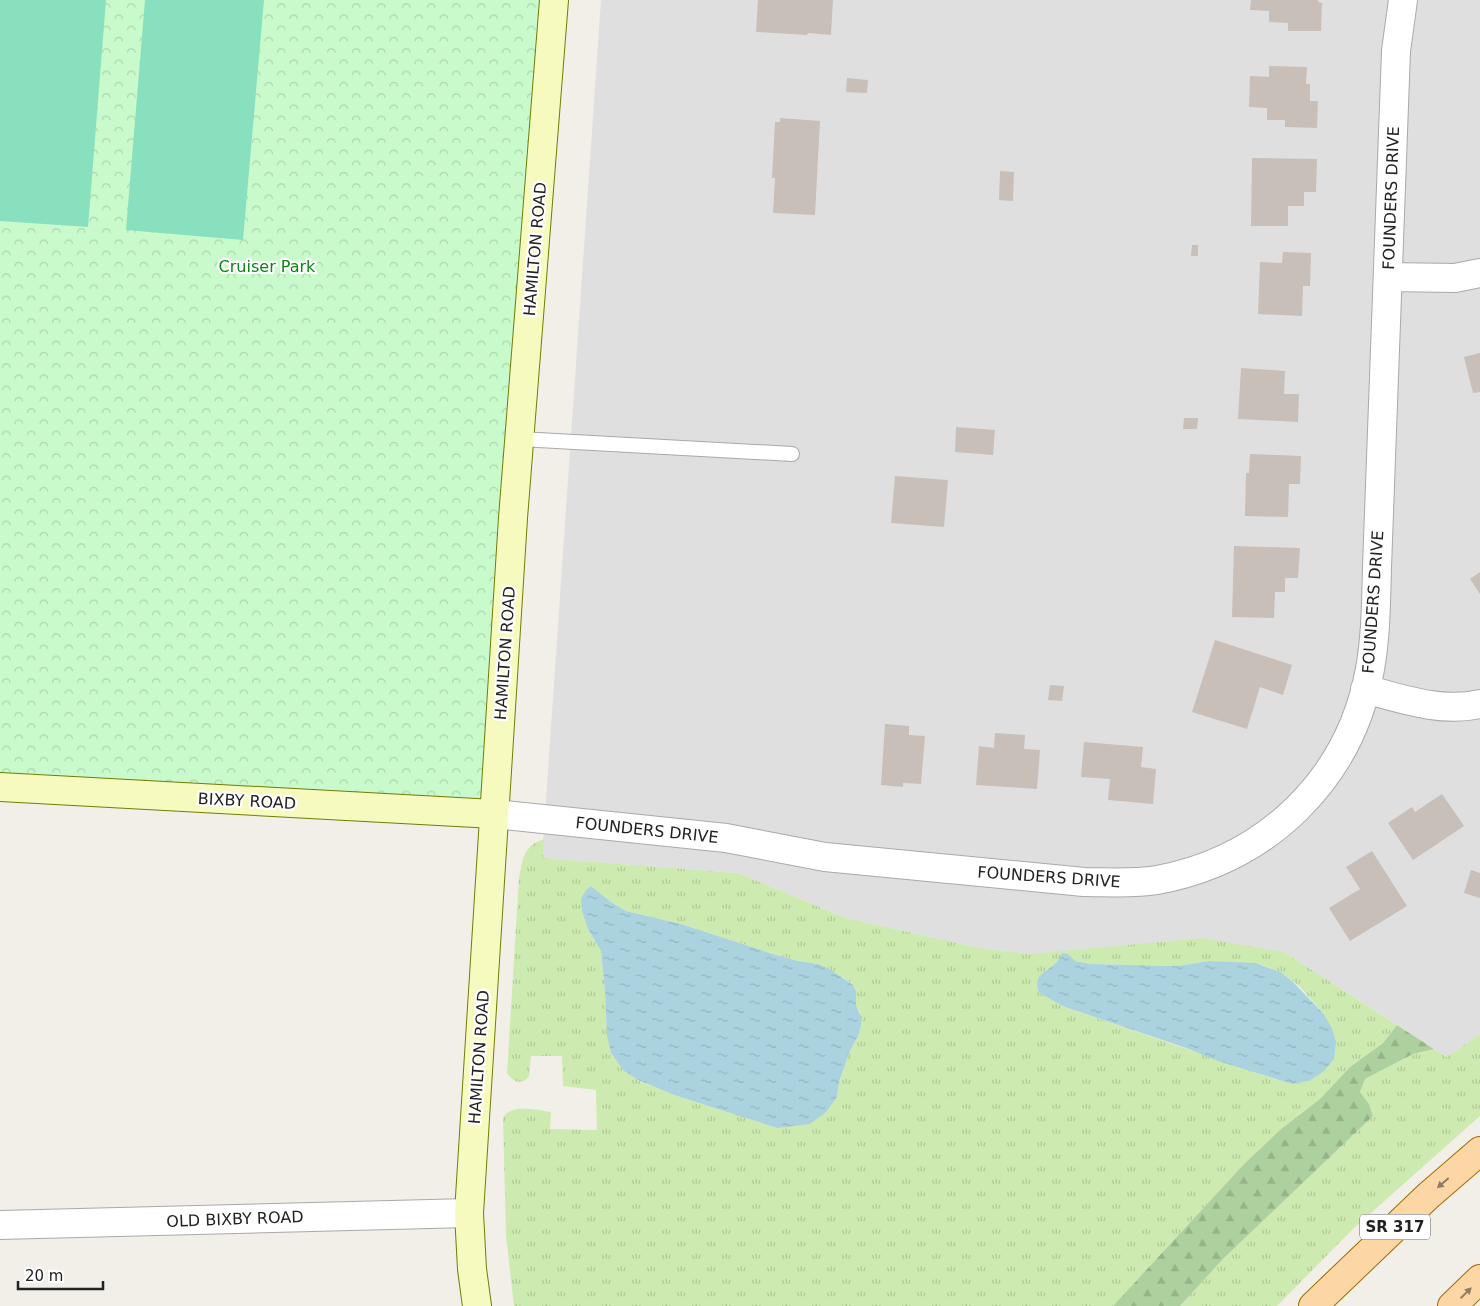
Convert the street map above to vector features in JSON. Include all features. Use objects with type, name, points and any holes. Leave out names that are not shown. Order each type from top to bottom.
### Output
[{"type":"main road","name":"HAMILTON ROAD","points":[[478,1306],[472,1269],[470,1213],[494,814],[520,439],[554,0]]},
{"type":"main road","name":"BIXBY ROAD","points":[[0,787],[494,814]]},
{"type":"main road","name":"SR 317","points":[[1313,1306],[1389,1233],[1480,1151]]},
{"type":"main road","points":[[1452,1306],[1480,1279]]},
{"type":"street","name":"FOUNDERS DRIVE","points":[[494,814],[726,838],[825,857],[1084,882],[1155,880],[1183,874],[1211,865],[1260,840],[1282,822],[1324,780],[1344,746],[1366,689],[1370,670],[1374,630],[1389,276],[1390,182],[1396,51],[1403,0]]},
{"type":"street","points":[[1389,276],[1455,278],[1480,273]]},
{"type":"street","points":[[1366,689],[1415,702],[1451,708],[1480,704]]},
{"type":"street","name":"OLD BIXBY ROAD","points":[[0,1225],[470,1213]]},
{"type":"lane","points":[[520,439],[792,454]]},
{"type":"shaded area","points":[[601,0],[1480,0],[1480,1034],[1447,1057],[1284,952],[1030,954],[980,948],[846,918],[738,873],[542,858]]},
{"type":"green space","name":"Cruiser Park","points":[[0,0],[554,0],[494,814],[0,787]]},
{"type":"green space","points":[[0,0],[106,0],[88,227],[0,221]]},
{"type":"green space","points":[[145,0],[264,0],[243,240],[126,230]]},
{"type":"green space","points":[[544,839],[543,858],[738,873],[846,918],[980,948],[1030,954],[1203,938],[1284,952],[1397,1025],[1383,1043],[1350,1067],[1320,1099],[1281,1129],[1245,1163],[1113,1306],[514,1306],[506,1236],[503,1117],[513,1110],[532,1109],[551,1112],[550,1129],[597,1130],[596,1090],[563,1086],[562,1056],[531,1056],[529,1076],[521,1082],[515,1081],[507,1073],[519,878],[525,854],[537,842]],"holes":[[[591,886],[626,911],[681,924],[798,961],[818,964],[852,984],[856,991],[856,1005],[860,1012],[859,1034],[850,1051],[839,1082],[837,1097],[777,1128],[674,1095],[636,1079],[623,1070],[611,1053],[607,1035],[601,950],[588,929]],[[1062,953],[1075,961],[1091,964],[1177,966],[1209,961],[1259,964],[1281,972],[1300,987],[1323,1013],[1309,1081],[1292,1084],[1274,1079],[1065,1007],[1039,993],[1046,970],[1058,962]]]},
{"type":"green space","points":[[1397,1025],[1434,1049],[1413,1054],[1365,1079],[1360,1092],[1369,1104],[1373,1116],[1224,1258],[1180,1306],[1113,1306],[1245,1163],[1281,1129],[1320,1099],[1350,1067],[1383,1043]]},
{"type":"green space","points":[[1480,1034],[1480,1116],[1353,1229],[1277,1306],[1180,1306],[1224,1258],[1373,1116],[1369,1104],[1360,1092],[1365,1079],[1413,1054],[1434,1049],[1447,1057]]},
{"type":"water","points":[[591,886],[626,911],[681,924],[798,961],[818,964],[852,984],[856,991],[856,1005],[862,1019],[859,1034],[850,1051],[839,1082],[837,1097],[826,1112],[810,1124],[777,1128],[674,1095],[636,1079],[623,1070],[611,1053],[607,1036],[601,951],[588,929],[582,911],[581,899],[586,890]]},
{"type":"water","points":[[1062,953],[1068,954],[1075,961],[1091,964],[1177,966],[1209,961],[1256,963],[1281,972],[1323,1013],[1332,1028],[1336,1042],[1334,1059],[1324,1071],[1309,1081],[1292,1084],[1218,1061],[1186,1048],[1065,1007],[1039,993],[1037,985],[1041,975],[1055,964]]},
{"type":"building","points":[[758,0],[833,0],[831,35],[756,32]]},
{"type":"building","points":[[1251,0],[1318,0],[1318,2],[1322,3],[1321,31],[1288,31],[1288,23],[1269,22],[1269,11],[1250,10]]},
{"type":"building","points":[[1269,66],[1307,67],[1306,84],[1310,84],[1310,101],[1318,101],[1317,128],[1285,127],[1285,120],[1267,120],[1267,108],[1249,107],[1250,76],[1269,77]]},
{"type":"building","points":[[847,78],[868,80],[867,93],[846,92]]},
{"type":"building","points":[[780,118],[820,121],[815,215],[773,213],[775,178],[772,178],[775,122],[780,122]]},
{"type":"building","points":[[1252,158],[1317,159],[1316,192],[1304,192],[1304,206],[1288,206],[1288,226],[1251,226]]},
{"type":"building","points":[[1000,171],[1014,172],[1013,201],[999,200]]},
{"type":"building","points":[[1192,245],[1198,245],[1198,256],[1191,256]]},
{"type":"building","points":[[1283,252],[1311,253],[1310,286],[1303,286],[1302,316],[1258,314],[1260,262],[1282,263]]},
{"type":"building","points":[[1480,353],[1480,392],[1473,393],[1464,357]]},
{"type":"building","points":[[1241,368],[1285,371],[1284,394],[1299,394],[1298,422],[1238,419]]},
{"type":"building","points":[[1184,418],[1198,418],[1197,429],[1183,429]]},
{"type":"building","points":[[956,427],[995,430],[993,455],[955,452]]},
{"type":"building","points":[[1250,454],[1301,456],[1300,484],[1289,484],[1288,517],[1245,516],[1246,473],[1249,473]]},
{"type":"building","points":[[895,476],[948,480],[944,527],[891,523]]},
{"type":"building","points":[[1234,546],[1300,548],[1298,578],[1285,578],[1285,592],[1275,592],[1274,618],[1232,617]]},
{"type":"building","points":[[1480,572],[1480,594],[1470,579]]},
{"type":"building","points":[[1215,640],[1292,665],[1283,695],[1260,687],[1247,729],[1192,712]]},
{"type":"building","points":[[1050,685],[1064,686],[1062,701],[1048,700]]},
{"type":"building","points":[[885,724],[909,726],[909,735],[925,736],[921,784],[903,783],[903,787],[881,785]]},
{"type":"building","points":[[995,733],[1025,735],[1024,749],[1040,750],[1037,789],[976,785],[979,746],[994,748]]},
{"type":"building","points":[[1084,742],[1143,747],[1141,767],[1156,769],[1153,804],[1108,800],[1110,779],[1081,777]]},
{"type":"building","points":[[1442,794],[1464,826],[1413,860],[1388,823],[1412,807],[1415,812]]},
{"type":"building","points":[[1372,851],[1407,906],[1350,941],[1329,908],[1360,889],[1346,867]]},
{"type":"building","points":[[1471,870],[1480,873],[1480,898],[1464,893]]}]
